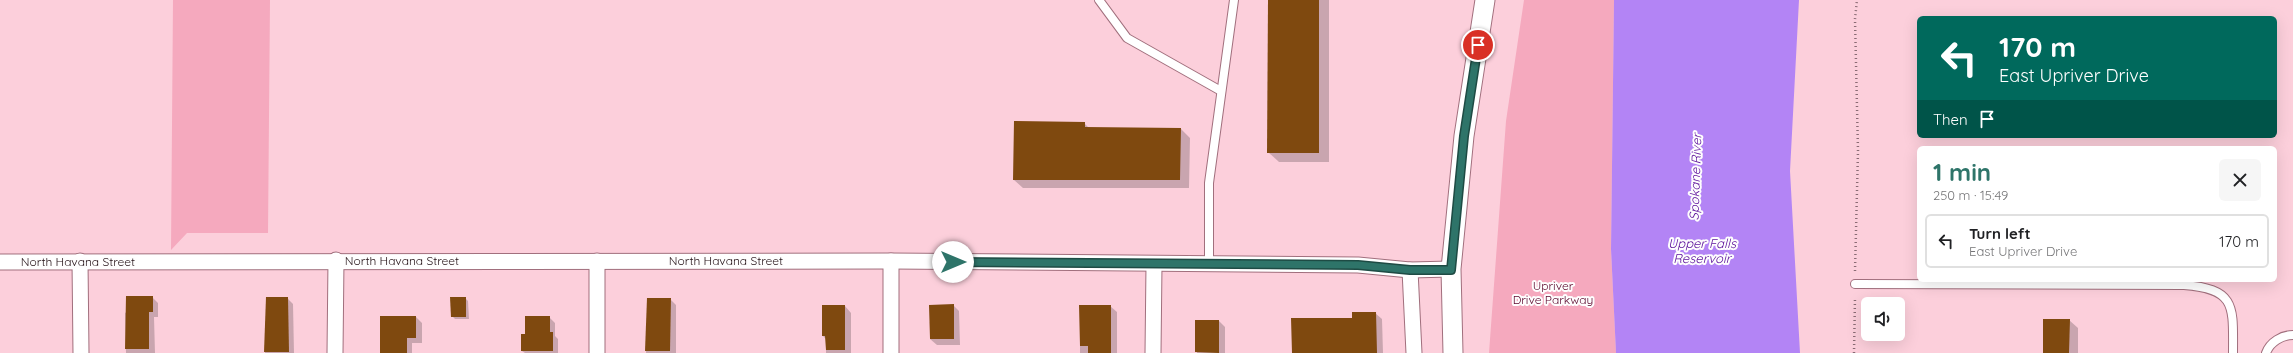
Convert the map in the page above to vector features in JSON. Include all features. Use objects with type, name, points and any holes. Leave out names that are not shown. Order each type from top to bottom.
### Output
[{"type":"street","points":[[1453,353],[1451,270],[1464,136],[1485,0]]},
{"type":"street","points":[[335,353],[336,260]]},
{"type":"street","name":"North Havana Street","points":[[0,262],[336,260],[891,262],[1154,265],[1358,265],[1410,270],[1451,270]]},
{"type":"street","points":[[597,261],[597,353]]},
{"type":"street","points":[[80,262],[81,353]]},
{"type":"street","points":[[891,262],[891,353]]},
{"type":"street","points":[[1153,353],[1154,265]]},
{"type":"street","points":[[1410,270],[1414,353]]},
{"type":"lane","points":[[1099,0],[1128,38],[1221,91]]},
{"type":"lane","points":[[1209,265],[1209,183],[1234,0]]},
{"type":"lane","points":[[1855,284],[2176,284],[2208,287],[2219,293],[2229,304],[2233,318],[2233,353]]},
{"type":"lane","points":[[2266,353],[2269,346],[2286,335],[2293,335]]},
{"type":"path","points":[[1854,353],[1858,151],[1855,19],[1857,0]]},
{"type":"green space","points":[[173,0],[270,0],[268,233],[187,233],[171,250]]},
{"type":"green space","name":"Upriver Drive Parkway","points":[[1524,0],[1614,0],[1611,249],[1616,353],[1489,353],[1506,121]]},
{"type":"water","name":"Upper Falls Reservoir","points":[[1614,0],[1799,0],[1790,171],[1800,353],[1616,353],[1611,249]]},
{"type":"building","points":[[1268,0],[1319,0],[1319,153],[1267,153]]},
{"type":"building","points":[[1014,121],[1085,122],[1085,127],[1181,128],[1180,180],[1013,180]]},
{"type":"building","points":[[126,296],[153,296],[153,312],[149,312],[149,349],[125,349]]},
{"type":"building","points":[[266,297],[288,297],[289,352],[264,352]]},
{"type":"building","points":[[450,297],[466,297],[466,317],[451,317]]},
{"type":"building","points":[[647,298],[671,298],[670,351],[645,351]]},
{"type":"building","points":[[954,304],[954,339],[930,339],[929,305]]},
{"type":"building","points":[[822,305],[845,305],[845,350],[826,350],[825,336],[822,336]]},
{"type":"building","points":[[1079,305],[1111,305],[1111,353],[1088,353],[1088,346],[1080,346]]},
{"type":"building","points":[[1352,312],[1376,312],[1377,353],[1292,353],[1291,318],[1352,318]]},
{"type":"building","points":[[380,316],[416,316],[416,338],[407,338],[407,353],[380,353]]},
{"type":"building","points":[[525,316],[550,316],[550,332],[553,332],[553,351],[521,351],[521,334],[525,334]]},
{"type":"building","points":[[2043,319],[2070,319],[2069,353],[2043,353]]},
{"type":"building","points":[[1195,320],[1219,320],[1219,353],[1195,352]]},
{"type":"route","points":[[953,262],[1154,265],[1358,265],[1410,270],[1451,270],[1464,136],[1478,45]]},
{"type":"water label","name":"Spokane River","points":[[1695,177]]}]
